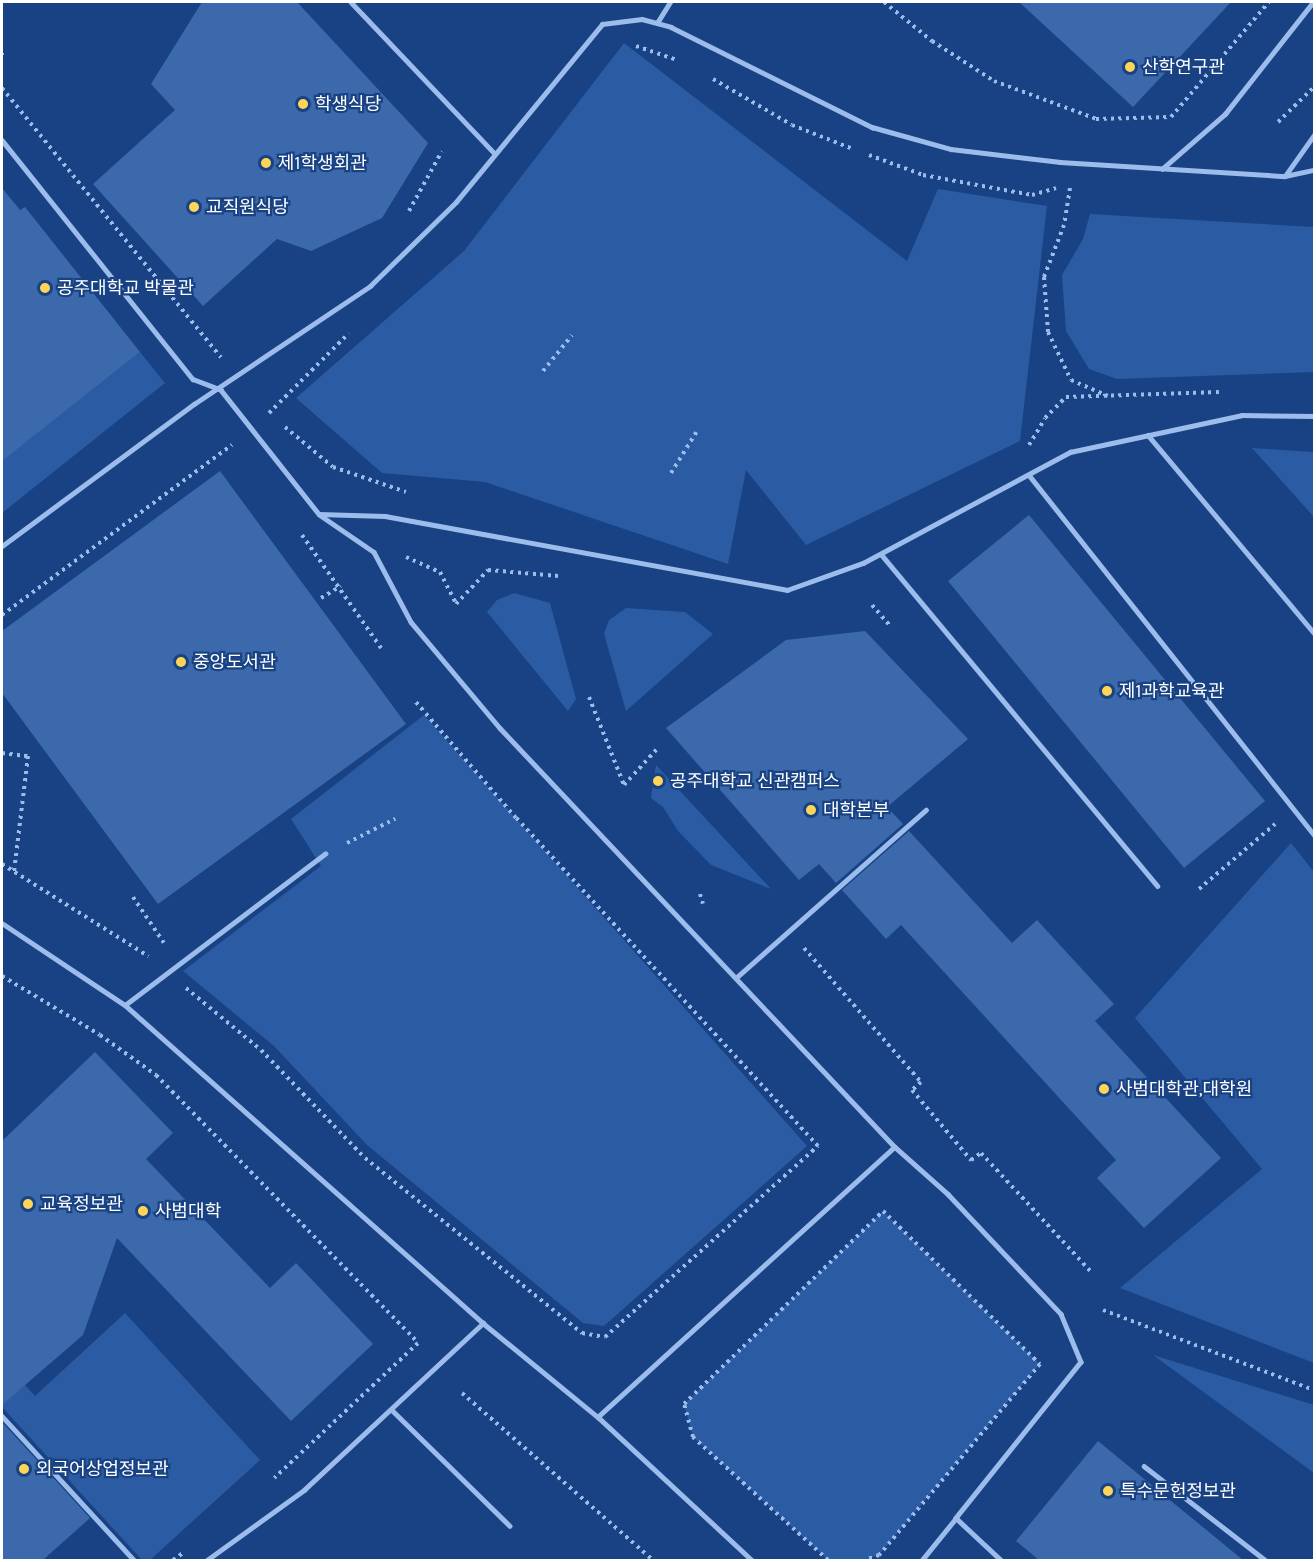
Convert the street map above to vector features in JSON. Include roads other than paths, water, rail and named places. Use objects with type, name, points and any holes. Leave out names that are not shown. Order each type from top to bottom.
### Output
[{"type":"lane","points":[[351,2],[495,154]]},
{"type":"lane","points":[[657,23],[670,2]]},
{"type":"lane","points":[[1162,169],[1225,114],[1313,2]]},
{"type":"lane","points":[[2,546],[194,405],[221,390],[370,285],[456,202],[602,24],[642,19],[657,23],[707,43],[872,127],[951,149],[1162,169],[1285,176],[1314,170]]},
{"type":"lane","points":[[1285,176],[1314,135]]},
{"type":"lane","points":[[2,140],[193,379],[221,390],[319,514],[374,552],[411,622],[500,728],[895,1147],[948,1194],[1061,1314],[1081,1362],[922,1560]]},
{"type":"lane","points":[[319,514],[385,516],[787,590],[881,554],[1070,452],[1242,415],[1314,416]]},
{"type":"lane","points":[[1148,435],[1314,633]]},
{"type":"lane","points":[[1029,475],[1314,835]]},
{"type":"lane","points":[[881,554],[1158,886]]},
{"type":"lane","points":[[737,977],[926,810]]},
{"type":"lane","points":[[125,1005],[325,854]]},
{"type":"lane","points":[[2,923],[125,1005],[483,1323],[598,1417],[752,1560]]},
{"type":"lane","points":[[598,1417],[895,1147]]},
{"type":"lane","points":[[207,1560],[304,1490],[483,1323]]},
{"type":"lane","points":[[392,1410],[510,1526]]},
{"type":"lane","points":[[2,1416],[134,1560]]},
{"type":"lane","points":[[1144,1466],[1265,1560]]},
{"type":"lane","points":[[956,1518],[1001,1560]]},
{"type":"place","name":"산학연구관","points":[[1130,67]]},
{"type":"place","name":"학생식당","points":[[303,104]]},
{"type":"place","name":"제1학생회관","points":[[266,163]]},
{"type":"place","name":"교직원식당","points":[[194,207]]},
{"type":"place","name":"공주대학교 박물관","points":[[45,288]]},
{"type":"place","name":"중앙도서관","points":[[181,662]]},
{"type":"place","name":"제1과학교육관","points":[[1107,691]]},
{"type":"place","name":"공주대학교 신관캠퍼스","points":[[658,781]]},
{"type":"place","name":"대학본부","points":[[811,810]]},
{"type":"place","name":"사범대학관,대학원","points":[[1104,1089]]},
{"type":"place","name":"교육정보관","points":[[28,1204]]},
{"type":"place","name":"사범대학","points":[[143,1211]]},
{"type":"place","name":"외국어상업정보관","points":[[24,1469]]},
{"type":"place","name":"특수문헌정보관","points":[[1108,1491]]}]
